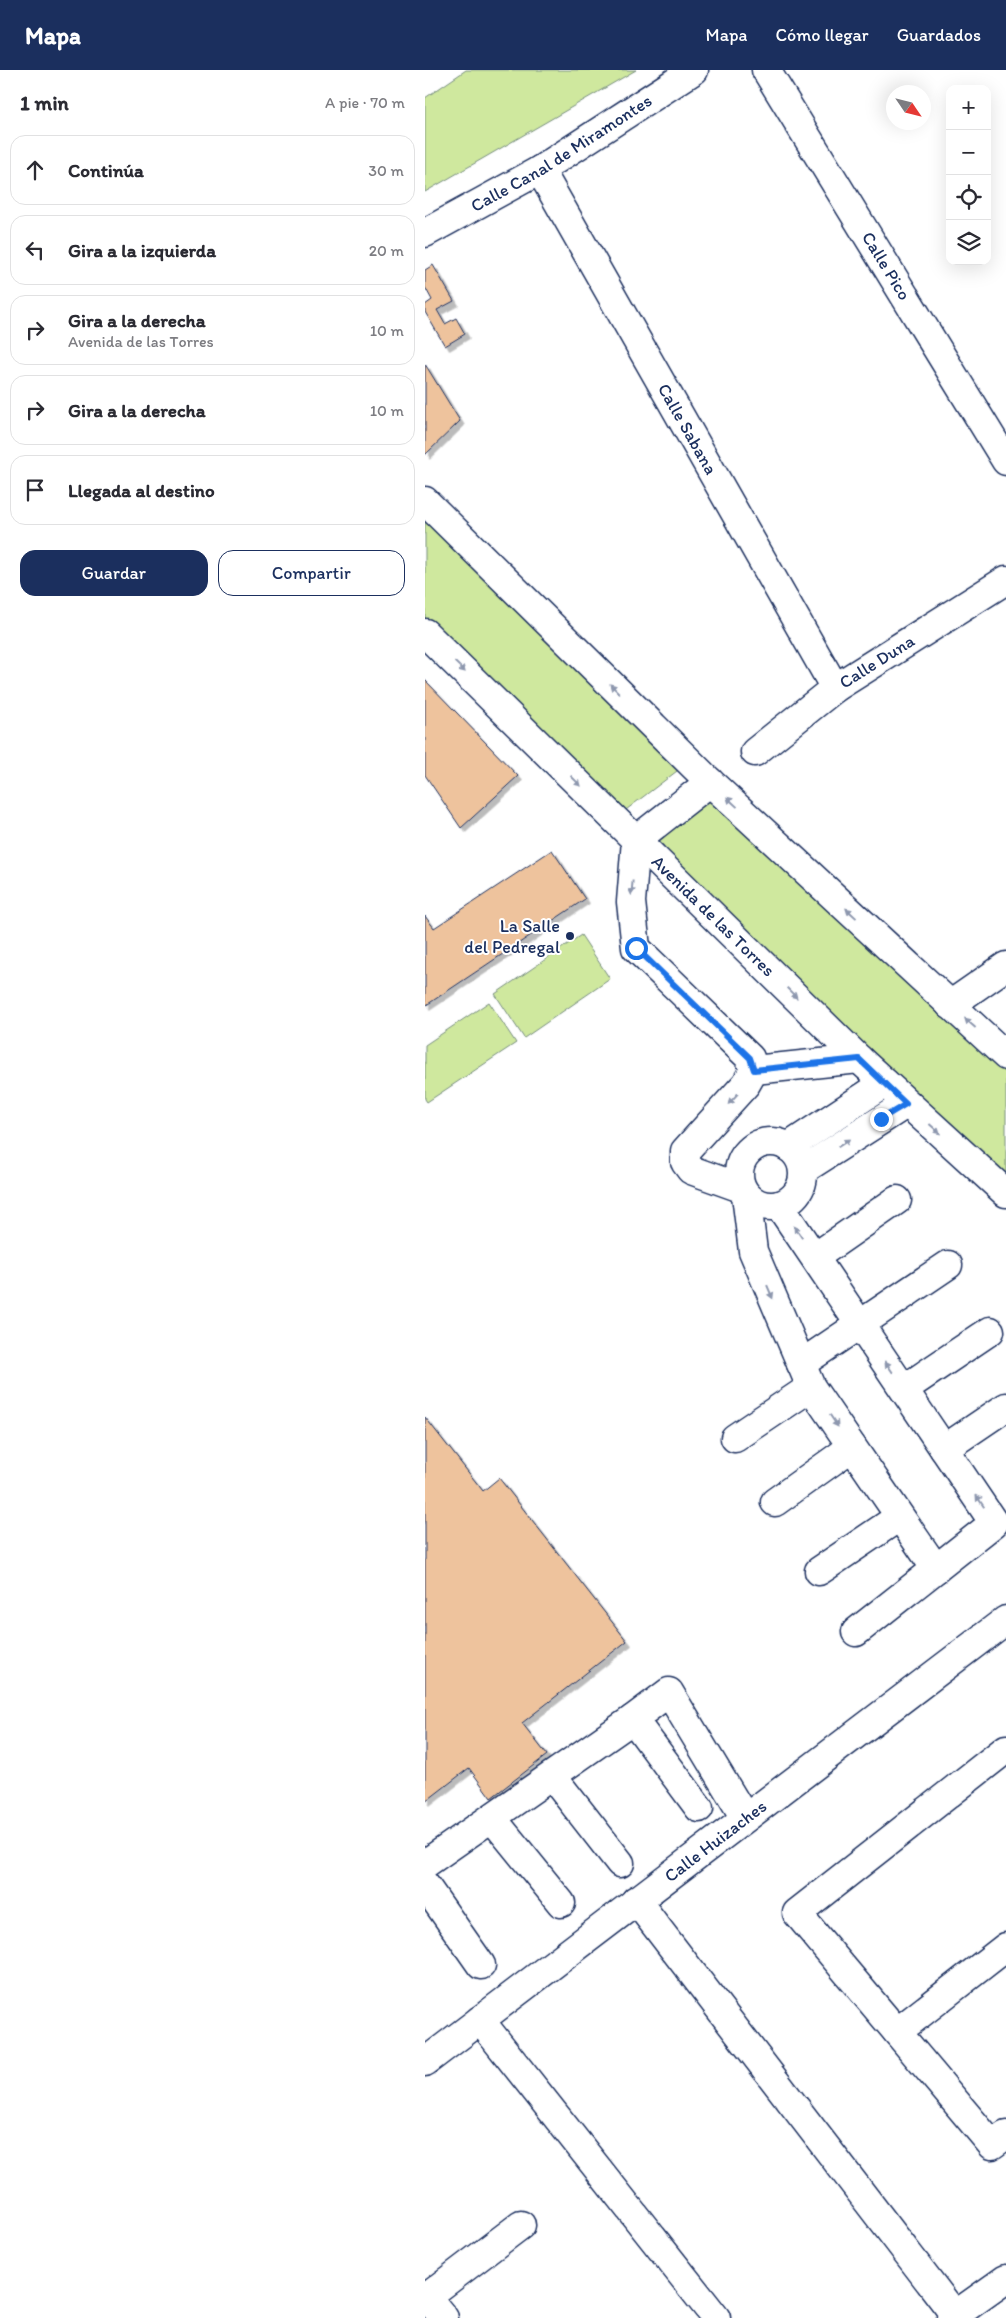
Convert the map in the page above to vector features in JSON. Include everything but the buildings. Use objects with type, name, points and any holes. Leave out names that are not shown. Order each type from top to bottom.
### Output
[{"type":"street","name":"Calle Canal de Miramontes","points":[[425,233],[540,170],[694,70]]},
{"type":"street","name":"Calle Pico","points":[[767,70],[1006,461]]},
{"type":"street","name":"Calle Sabana","points":[[540,170],[835,688]]},
{"type":"street","points":[[425,501],[710,782],[1006,1056]]},
{"type":"street","name":"Calle Duna","points":[[755,752],[835,688],[1006,580]]},
{"type":"street","name":"Avenida de las Torres","points":[[425,633],[859,1059],[1006,1194]]},
{"type":"street","points":[[710,782],[636,840],[631,902],[636,948],[750,1058],[754,1070],[746,1084],[685,1151],[685,1162],[691,1170],[744,1191],[761,1205],[779,1205],[795,1195],[803,1179],[803,1170],[795,1153],[788,1147],[771,1141],[753,1146],[746,1153],[739,1169],[744,1191],[753,1252],[806,1375],[852,1448],[936,1570]]},
{"type":"street","points":[[950,1005],[1006,966]]},
{"type":"street","points":[[754,1070],[859,1059]]},
{"type":"street","points":[[788,1147],[885,1083]]},
{"type":"street","points":[[803,1170],[906,1104]]},
{"type":"street","points":[[815,1257],[897,1200]]},
{"type":"street","points":[[779,1205],[945,1449],[1000,1519],[856,1632]]},
{"type":"street","points":[[735,1438],[806,1375],[859,1323],[948,1265]]},
{"type":"street","points":[[904,1389],[989,1331]]},
{"type":"street","points":[[945,1449],[1006,1407]]},
{"type":"street","points":[[775,1502],[852,1448]]},
{"type":"street","points":[[819,1571],[899,1517]]},
{"type":"street","name":"Calle Huizaches","points":[[429,2052],[480,2020],[1006,1620]]},
{"type":"street","points":[[425,1864],[669,1692],[745,1818]]},
{"type":"street","points":[[633,1719],[699,1808]]},
{"type":"street","points":[[1006,1749],[797,1912],[992,2145],[1006,2134]]},
{"type":"street","points":[[552,1776],[620,1863]]},
{"type":"street","points":[[492,1818],[561,1903]]},
{"type":"street","points":[[425,1884],[481,1964]]},
{"type":"street","points":[[636,1900],[953,2316],[1006,2279]]},
{"type":"street","points":[[897,2032],[1006,1947]]},
{"type":"street","points":[[480,2020],[716,2318]]},
{"type":"street","points":[[444,2318],[425,2296],[521,2225]]},
{"type":"green space","points":[[466,70],[636,70],[425,192],[425,98]]},
{"type":"green space","points":[[425,519],[681,768],[618,816],[425,623]]},
{"type":"green space","points":[[703,789],[1006,1067],[1006,1182],[647,838]]},
{"type":"green space","points":[[581,935],[610,979],[524,1038],[495,994]]},
{"type":"green space","points":[[489,1002],[516,1043],[427,1102],[425,1099],[425,1045]]},
{"type":"place","name":"La Salle del Pedregal","points":[[570,936]]},
{"type":"route","points":[[636,948],[750,1058],[754,1070],[798,1067],[859,1059],[906,1104],[881,1119]]}]
